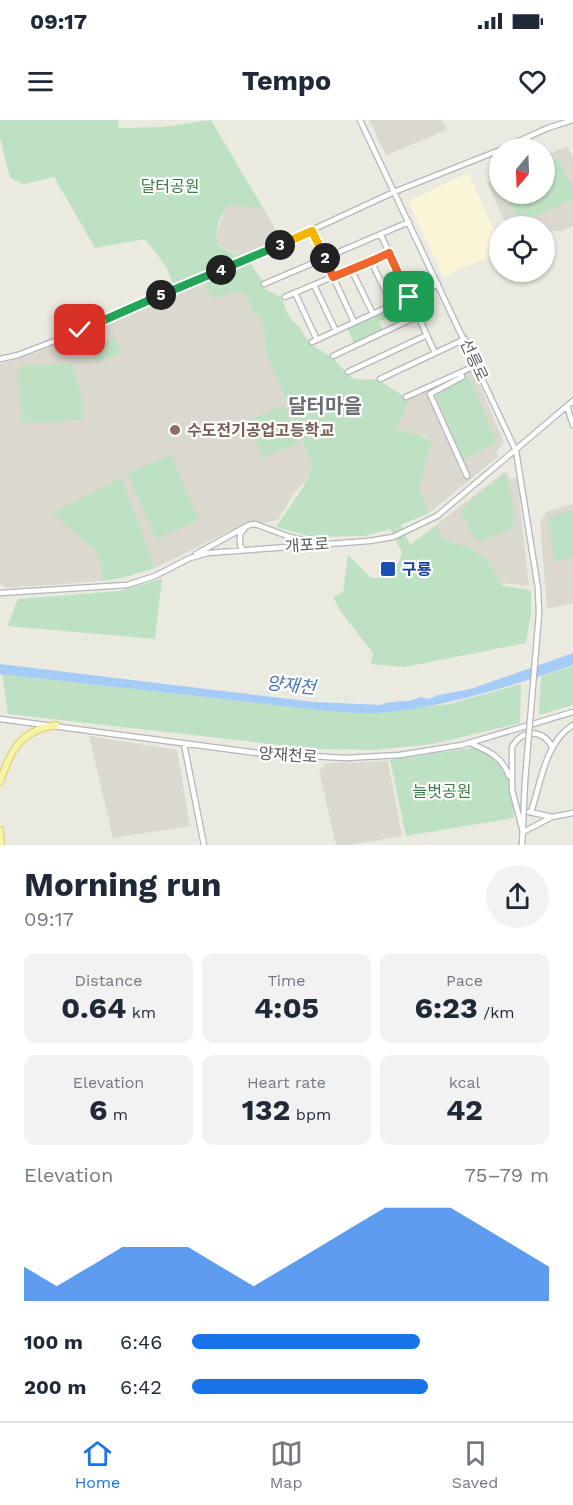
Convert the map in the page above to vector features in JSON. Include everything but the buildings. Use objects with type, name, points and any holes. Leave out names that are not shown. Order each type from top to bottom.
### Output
[{"type":"main road","points":[[0,782],[16,744],[43,728],[56,725]]},
{"type":"main road","points":[[0,830],[1,845]]},
{"type":"street","name":"선릉로","points":[[360,120],[516,451],[538,588],[539,614],[524,811]]},
{"type":"street","points":[[526,138],[573,120]]},
{"type":"street","points":[[0,359],[52,342],[312,231],[394,192],[489,154]]},
{"type":"street","points":[[264,284],[409,222]]},
{"type":"street","points":[[312,231],[354,322]]},
{"type":"street","points":[[381,235],[435,353]]},
{"type":"street","points":[[285,297],[389,253]]},
{"type":"street","points":[[371,261],[392,305]]},
{"type":"street","points":[[351,269],[373,314]]},
{"type":"street","points":[[295,293],[315,341],[438,284]]},
{"type":"street","points":[[314,285],[336,331]]},
{"type":"street","points":[[333,356],[418,316]]},
{"type":"street","points":[[348,372],[427,334]]},
{"type":"street","points":[[380,379],[465,339]]},
{"type":"street","points":[[406,397],[477,365]]},
{"type":"street","points":[[461,374],[462,377],[430,394],[467,476]]},
{"type":"street","name":"개포로","points":[[0,593],[127,585],[155,576],[190,558],[208,553],[382,539],[412,530],[437,516],[573,402]]},
{"type":"street","points":[[567,406],[573,425]]},
{"type":"street","points":[[190,558],[245,527],[255,524],[290,537],[321,543]]},
{"type":"street","points":[[243,550],[240,545],[240,534],[245,527]]},
{"type":"street","name":"양재천로","points":[[0,719],[257,753],[345,758],[400,755],[470,743],[573,712]]},
{"type":"street","points":[[531,812],[552,747],[559,736],[573,725]]},
{"type":"street","points":[[511,784],[512,747],[519,738],[536,733],[542,734],[552,747]]},
{"type":"street","points":[[470,743],[494,754],[506,768],[523,832]]},
{"type":"street","points":[[184,744],[204,845]]},
{"type":"street","points":[[522,845],[524,811],[552,817]]},
{"type":"street","points":[[523,832],[552,817],[573,813]]},
{"type":"shaded area","points":[[369,120],[442,120],[447,130],[386,155]]},
{"type":"shaded area","points":[[567,146],[573,158],[573,226],[562,231],[555,231],[555,216],[502,216],[497,204],[555,204],[555,151]]},
{"type":"shaded area","points":[[468,173],[489,218],[489,256],[443,277],[408,201]]},
{"type":"shaded area","points":[[229,205],[263,208],[281,239],[246,256],[222,248],[217,241],[217,232],[225,209]]},
{"type":"shaded area","points":[[202,283],[213,299],[238,291],[246,295],[252,312],[260,316],[266,339],[265,350],[312,465],[304,483],[294,493],[278,520],[260,524],[244,524],[155,568],[122,478],[53,513],[95,550],[100,561],[103,581],[6,588],[0,584],[0,364],[38,352]]},
{"type":"shaded area","points":[[473,368],[504,443],[496,452],[499,456],[429,513],[419,488],[431,442],[425,436],[405,434],[395,427],[404,414],[408,399],[440,386]]},
{"type":"shaded area","points":[[507,472],[509,479],[517,478],[529,586],[501,583],[487,559],[467,547],[444,540],[436,525]]},
{"type":"shaded area","points":[[573,504],[573,603],[547,609],[540,523],[546,512]]},
{"type":"shaded area","points":[[89,736],[177,750],[190,826],[113,838]]},
{"type":"shaded area","points":[[388,761],[402,836],[350,845],[336,845],[319,771],[326,763]]},
{"type":"green space","name":"달터공원","points":[[0,120],[119,120],[118,128],[163,127],[211,120],[263,208],[229,205],[222,214],[218,226],[218,244],[227,251],[246,256],[261,279],[263,288],[281,297],[289,317],[301,329],[310,344],[333,358],[349,376],[355,379],[379,380],[408,399],[404,414],[395,428],[431,442],[419,488],[429,513],[401,525],[410,545],[436,525],[444,540],[467,547],[487,559],[503,586],[531,590],[531,613],[526,643],[404,667],[371,664],[373,653],[341,612],[333,597],[343,592],[348,555],[371,578],[377,578],[392,572],[402,552],[390,529],[365,536],[312,537],[276,527],[304,486],[312,465],[265,350],[266,339],[260,316],[252,312],[246,295],[238,291],[213,299],[202,283],[191,283],[174,288],[167,268],[145,239],[95,248],[54,177],[24,184],[10,178],[0,138]]},
{"type":"green space","points":[[559,159],[573,190],[573,199],[535,216],[517,216],[511,204],[555,204],[555,161]]},
{"type":"green space","points":[[383,311],[387,318],[379,322],[383,330],[354,343],[347,328]]},
{"type":"green space","points":[[115,337],[121,353],[96,362],[90,347]]},
{"type":"green space","points":[[71,364],[81,392],[84,420],[22,423],[18,374],[21,366]]},
{"type":"green space","points":[[469,376],[497,442],[463,459],[435,393]]},
{"type":"green space","points":[[285,406],[299,443],[263,458],[248,420]]},
{"type":"green space","points":[[171,455],[199,520],[156,539],[128,474]]},
{"type":"green space","points":[[504,474],[513,500],[513,528],[477,542],[460,510]]},
{"type":"green space","points":[[122,478],[155,568],[103,581],[100,561],[95,550],[52,513]]},
{"type":"green space","points":[[573,510],[573,557],[556,562],[549,517]]},
{"type":"green space","points":[[162,579],[155,639],[7,626],[18,599],[119,591]]},
{"type":"green space","points":[[573,666],[573,705],[539,715],[541,676]]},
{"type":"green space","points":[[2,674],[337,712],[378,713],[449,704],[521,684],[520,723],[433,744],[374,750],[314,749],[8,714]]},
{"type":"green space","name":"늘벗공원","points":[[471,748],[485,752],[503,764],[510,782],[514,818],[406,836],[390,760]]},
{"type":"water","points":[[573,653],[573,665],[502,688],[428,706],[374,713],[337,712],[0,674],[0,664],[314,702],[381,705],[420,697],[429,699],[438,695],[471,689]]},
{"type":"place","name":"수도전기공업고등학교","points":[[175,430]]},
{"type":"place","name":"구룡","points":[[388,569]]},
{"type":"district","name":"달터마을","points":[[325,406]]},
{"type":"route","points":[[80,330],[312,231],[333,277],[389,253],[409,297]]},
{"type":"water label","name":"양재천","points":[[291,685]]}]
